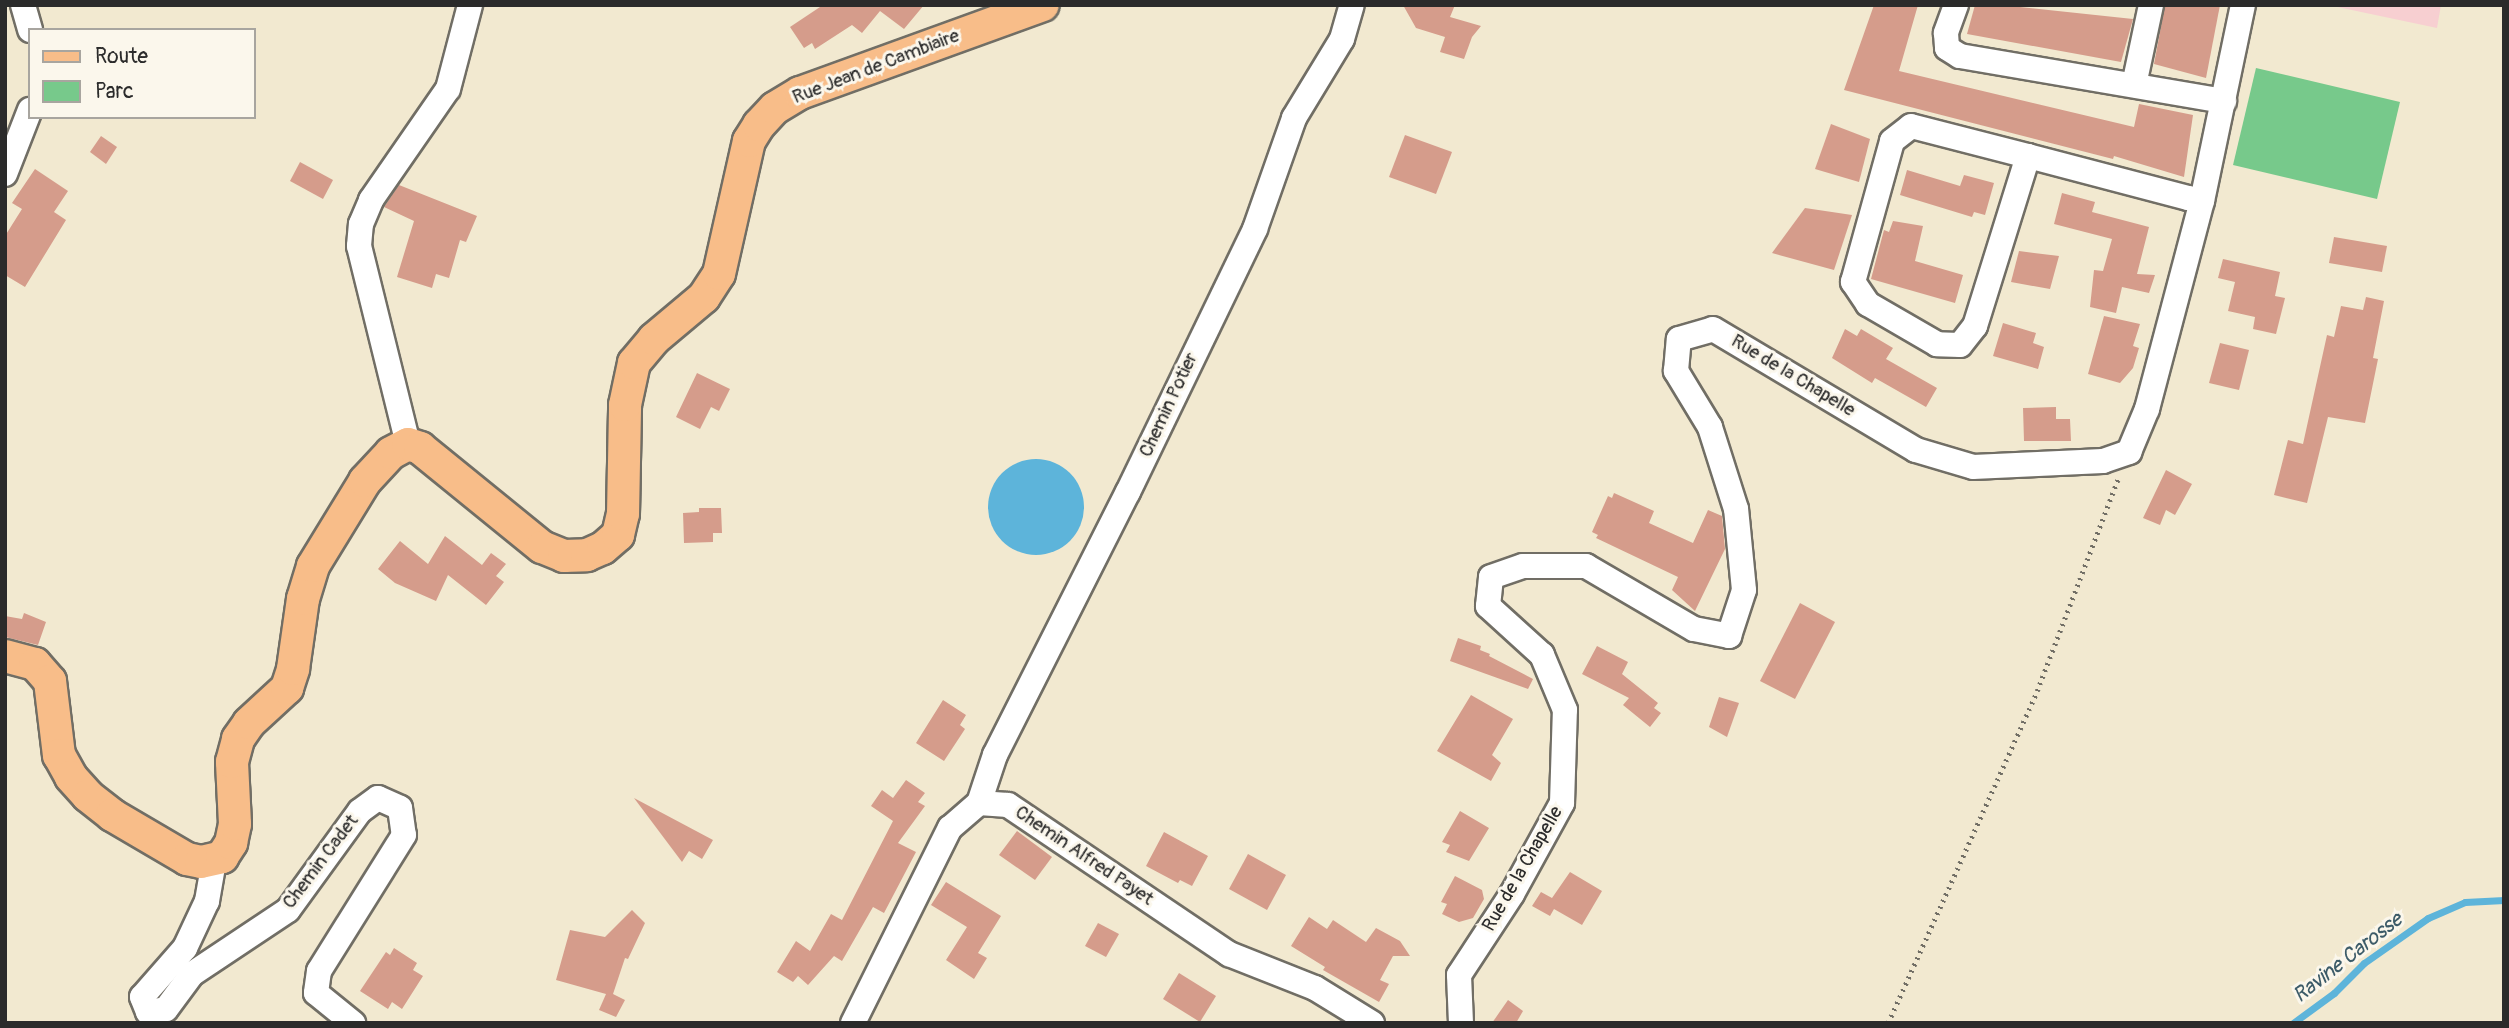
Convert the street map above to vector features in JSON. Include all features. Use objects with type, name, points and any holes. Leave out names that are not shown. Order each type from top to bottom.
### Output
[{"type":"main road","name":"Rue Jean de Cambiaire","points":[[408,444],[432,456],[542,547],[564,556],[587,555],[603,548],[618,535],[623,514],[625,405],[634,363],[654,339],[704,297],[719,274],[749,141],[759,125],[775,108],[800,93],[1044,5]]},
{"type":"main road","points":[[5,656],[35,664],[50,681],[59,755],[71,777],[88,796],[112,815],[187,859],[214,861],[222,857],[231,843],[235,824],[232,762],[238,739],[250,723],[287,688],[293,669],[303,599],[313,566],[365,481],[398,447],[408,444]]},
{"type":"street","points":[[23,5],[29,28]]},
{"type":"street","points":[[408,444],[359,246],[361,224],[371,200],[448,89],[470,5]]},
{"type":"street","name":"Chemin Potier","points":[[979,803],[995,755],[1128,492],[1255,229],[1294,118],[1342,39],[1352,5]]},
{"type":"street","points":[[1956,5],[1946,33],[1947,48],[1960,56],[2224,101]]},
{"type":"street","points":[[2134,85],[2151,5]]},
{"type":"street","points":[[2129,452],[2147,409],[2202,201],[2244,5]]},
{"type":"street","points":[[5,174],[28,115]]},
{"type":"street","points":[[2028,156],[1975,326],[1960,345],[1937,344],[1868,304],[1853,282],[1892,141],[1911,126],[2028,156],[2202,201]]},
{"type":"street","name":"Rue de la Chapelle","points":[[1461,1023],[1459,975],[1512,894],[1562,803],[1565,710],[1542,655],[1488,606],[1491,577],[1523,566],[1586,566],[1695,629],[1729,636],[1744,590],[1736,509],[1710,427],[1676,371],[1679,340],[1713,329],[1916,450],[1973,467],[2103,461],[2129,452]]},
{"type":"street","name":"Chemin Cadet","points":[[214,861],[207,901],[185,948],[142,997],[148,1012],[166,1009],[192,974],[288,910],[360,811],[378,798],[400,808],[404,835],[319,971],[316,993],[354,1023]]},
{"type":"street","points":[[853,1023],[950,828],[979,803]]},
{"type":"street","name":"Chemin Alfred Payet","points":[[979,803],[1008,806],[1229,954],[1315,988],[1371,1023]]},
{"type":"path","points":[[1888,1023],[2037,691],[2129,452]]},
{"type":"shaded area","points":[[2328,5],[2441,5],[2437,28]]},
{"type":"green space","points":[[2256,68],[2400,102],[2377,199],[2233,165]]},
{"type":"water","points":[[1036,459],[1054,463],[1070,473],[1080,489],[1084,507],[1080,525],[1070,541],[1054,551],[1036,555],[1018,551],[1002,541],[992,525],[988,507],[992,489],[1002,473],[1018,463]]},
{"type":"building","points":[[823,5],[924,5],[904,29],[880,11],[862,33],[852,25],[815,49],[812,43],[804,48],[790,27]]},
{"type":"building","points":[[1403,5],[1455,5],[1450,17],[1481,26],[1472,37],[1464,59],[1440,52],[1445,37],[1416,28]]},
{"type":"building","points":[[1874,5],[1918,5],[1899,71],[2134,127],[2139,104],[2193,115],[2184,177],[2114,156],[2113,159],[1844,90]]},
{"type":"building","points":[[1975,5],[2001,5],[2133,19],[2121,62],[1967,34]]},
{"type":"building","points":[[2165,5],[2220,5],[2206,78],[2154,64]]},
{"type":"building","points":[[1831,124],[1870,139],[1859,182],[1815,169]]},
{"type":"building","points":[[1405,135],[1452,152],[1436,194],[1389,177]]},
{"type":"building","points":[[101,136],[117,147],[106,164],[90,152]]},
{"type":"building","points":[[300,162],[333,180],[323,199],[290,181]]},
{"type":"building","points":[[35,169],[68,191],[54,212],[66,220],[25,287],[5,275],[5,236],[22,209],[12,203]]},
{"type":"building","points":[[1907,170],[1960,186],[1964,175],[1994,183],[1985,215],[1974,212],[1972,217],[1900,195]]},
{"type":"building","points":[[399,185],[477,216],[466,242],[460,240],[449,278],[436,274],[432,288],[397,277],[414,221],[384,207]]},
{"type":"building","points":[[2062,193],[2095,202],[2092,212],[2149,227],[2137,274],[2155,275],[2149,293],[2122,287],[2116,313],[2090,307],[2094,270],[2103,271],[2112,239],[2054,224]]},
{"type":"building","points":[[1805,208],[1852,215],[1834,270],[1772,253]]},
{"type":"building","points":[[1893,221],[1923,226],[1915,261],[1963,275],[1955,303],[1871,279],[1884,230],[1889,232]]},
{"type":"building","points":[[2334,237],[2387,246],[2382,272],[2329,263]]},
{"type":"building","points":[[2019,251],[2059,256],[2050,289],[2011,282]]},
{"type":"building","points":[[2223,259],[2280,272],[2275,296],[2285,298],[2276,334],[2253,329],[2255,317],[2228,311],[2235,282],[2218,278]]},
{"type":"building","points":[[2366,297],[2384,301],[2373,358],[2378,359],[2365,423],[2328,417],[2307,503],[2274,495],[2288,440],[2303,444],[2327,335],[2334,337],[2341,306],[2363,310]]},
{"type":"building","points":[[2104,316],[2140,324],[2133,346],[2139,348],[2133,368],[2120,383],[2088,374]]},
{"type":"building","points":[[2003,323],[2036,333],[2033,343],[2044,347],[2038,369],[1993,356]]},
{"type":"building","points":[[1845,329],[1857,336],[1861,329],[1893,348],[1886,359],[1937,388],[1926,407],[1875,378],[1872,383],[1832,358]]},
{"type":"building","points":[[2220,343],[2249,350],[2239,390],[2209,383]]},
{"type":"building","points":[[697,373],[730,389],[719,411],[711,407],[700,429],[676,417]]},
{"type":"building","points":[[2056,407],[2056,419],[2070,419],[2071,441],[2024,441],[2023,408]]},
{"type":"building","points":[[2166,470],[2192,484],[2175,515],[2166,510],[2160,525],[2143,518]]},
{"type":"building","points":[[1614,493],[1654,511],[1649,523],[1693,543],[1708,510],[1722,516],[1725,549],[1695,611],[1672,590],[1678,577],[1596,538],[1598,535],[1592,532],[1608,496],[1612,498]]},
{"type":"building","points":[[699,508],[721,508],[722,533],[713,533],[713,542],[684,543],[683,513],[699,512]]},
{"type":"building","points":[[445,536],[482,565],[491,553],[506,564],[496,576],[504,582],[486,605],[448,575],[436,601],[395,583],[378,569],[400,541],[428,564]]},
{"type":"building","points":[[1800,603],[1835,622],[1795,699],[1760,681]]},
{"type":"building","points":[[24,613],[46,622],[38,645],[5,637],[5,616],[22,619]]},
{"type":"building","points":[[1458,638],[1481,646],[1480,650],[1490,654],[1489,656],[1533,679],[1528,689],[1450,661]]},
{"type":"building","points":[[1597,646],[1628,662],[1622,674],[1658,703],[1654,708],[1661,713],[1650,727],[1623,705],[1629,698],[1582,674]]},
{"type":"building","points":[[1471,695],[1513,719],[1492,755],[1501,763],[1491,781],[1437,751]]},
{"type":"building","points":[[1719,697],[1739,703],[1727,737],[1709,727]]},
{"type":"building","points":[[943,700],[966,715],[960,725],[965,729],[944,761],[916,743]]},
{"type":"building","points":[[906,780],[925,793],[918,802],[925,806],[898,843],[916,852],[884,913],[873,907],[842,961],[834,956],[808,985],[798,976],[793,982],[777,972],[796,941],[810,951],[831,914],[842,920],[893,821],[871,806],[882,790],[893,798]]},
{"type":"building","points":[[634,798],[713,840],[702,859],[689,851],[682,862]]},
{"type":"building","points":[[1460,811],[1489,828],[1469,861],[1446,852],[1450,845],[1442,842]]},
{"type":"building","points":[[1017,831],[1052,857],[1035,880],[999,855]]},
{"type":"building","points":[[1164,832],[1208,856],[1192,886],[1180,880],[1178,883],[1146,866]]},
{"type":"building","points":[[1248,854],[1286,875],[1267,910],[1229,889]]},
{"type":"building","points":[[1570,872],[1602,891],[1582,925],[1554,909],[1550,916],[1532,906],[1541,892],[1552,898]]},
{"type":"building","points":[[1455,876],[1482,890],[1484,899],[1473,918],[1459,922],[1442,914],[1447,904],[1441,902]]},
{"type":"building","points":[[946,882],[1001,916],[978,953],[987,958],[974,979],[946,960],[967,927],[931,905]]},
{"type":"building","points":[[632,910],[645,923],[628,959],[625,958],[613,994],[625,1000],[616,1017],[599,1010],[606,994],[556,980],[570,930],[605,937]]},
{"type":"building","points":[[1309,917],[1327,929],[1333,920],[1366,942],[1376,928],[1400,941],[1410,956],[1393,956],[1380,980],[1389,984],[1379,1002],[1323,970],[1325,967],[1291,946]]},
{"type":"building","points":[[1098,923],[1119,934],[1106,957],[1085,946]]},
{"type":"building","points":[[394,948],[417,963],[413,970],[423,976],[402,1009],[392,1002],[388,1009],[360,991],[386,952],[390,955]]},
{"type":"building","points":[[1179,973],[1216,996],[1200,1022],[1163,999]]},
{"type":"building","points":[[1508,1000],[1523,1011],[1516,1023],[1492,1023]]},
{"type":"waterway","name":"Ravine Carosse","points":[[2293,1023],[2334,993],[2364,963],[2428,918],[2465,902],[2504,900]]}]
